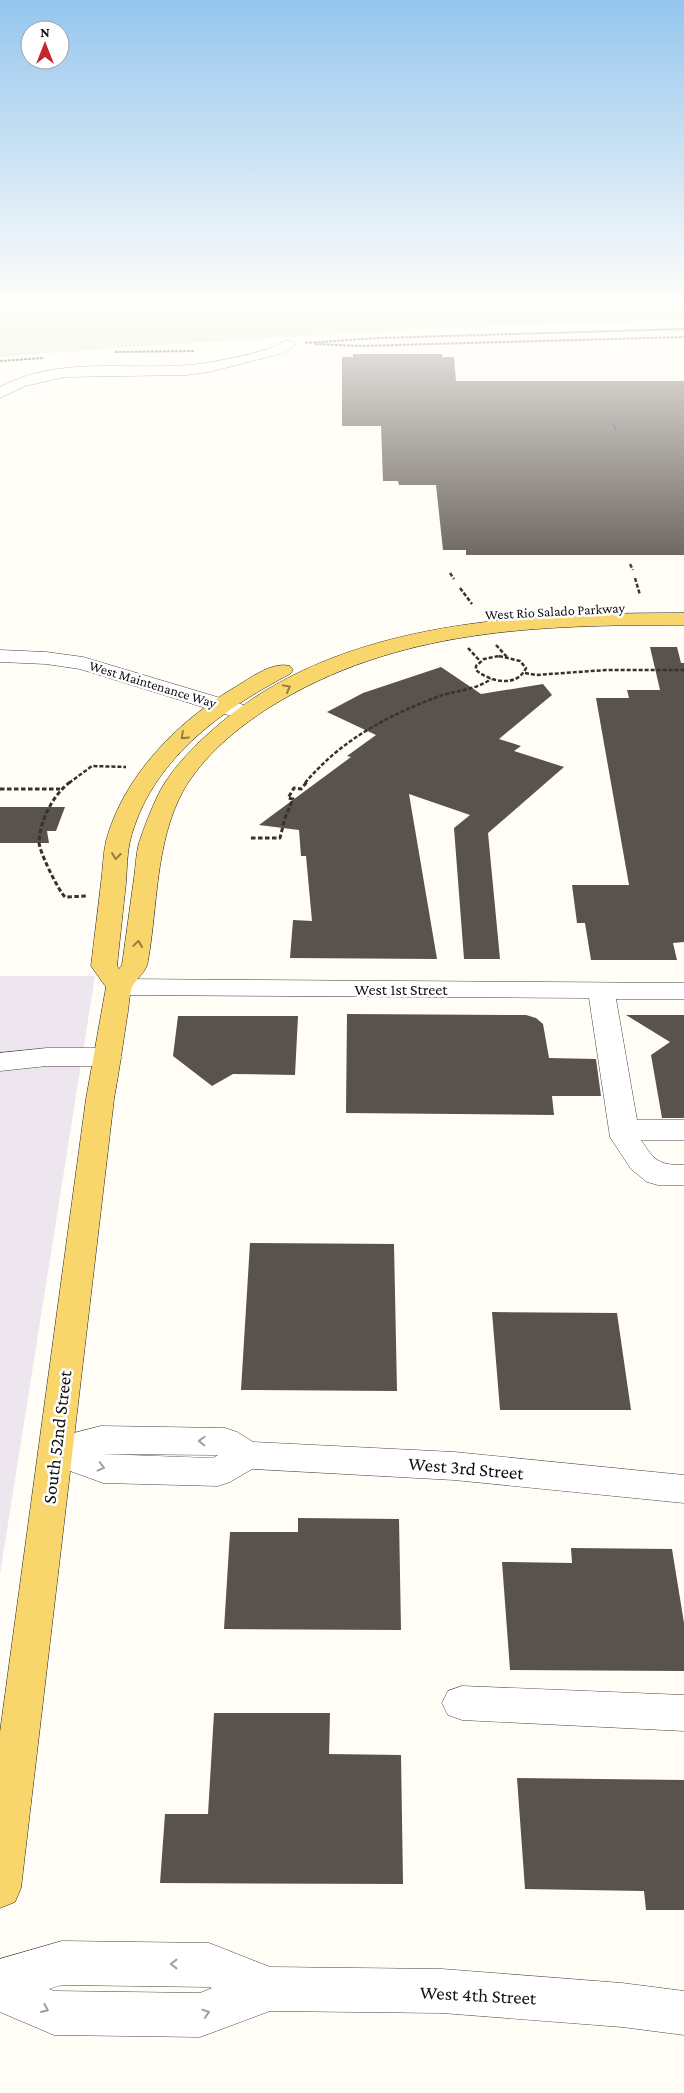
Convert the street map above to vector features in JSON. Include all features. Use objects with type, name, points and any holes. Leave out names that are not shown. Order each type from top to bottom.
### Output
[{"type":"main road","name":"West Rio Salado Parkway","points":[[234,709],[266,678],[304,660],[372,637],[427,624],[515,610],[578,607],[684,607]]},
{"type":"main road","name":"West Rio Salado Parkway","points":[[119,987],[104,966],[117,851],[123,824],[140,791],[156,766],[181,739],[234,709],[342,663],[443,634],[489,626],[542,621],[684,619]]},
{"type":"main road","name":"South 52nd Street","points":[[0,1888],[100,1098],[119,987]]},
{"type":"street","name":"West Maintenance Way","points":[[0,656],[46,658],[83,663],[109,669],[197,699],[234,709]]},
{"type":"street","name":"West 1st Street","points":[[119,987],[684,991]]},
{"type":"street","points":[[601,991],[625,1137],[641,1162],[658,1175],[684,1175]]},
{"type":"street","points":[[0,1062],[47,1057],[108,1057]]},
{"type":"street","points":[[624,1130],[684,1130]]},
{"type":"street","name":"West 3rd Street","points":[[55,1451],[103,1469],[218,1472],[247,1455],[454,1466],[684,1490]]},
{"type":"street","points":[[462,1703],[684,1713]]},
{"type":"street","name":"West 4th Street","points":[[0,1982],[62,1964],[209,1965],[270,1989],[442,1991],[622,2005],[684,2013]]},
{"type":"street","name":"West 4th Street","points":[[0,1990],[54,2013],[200,2015],[270,1989]]},
{"type":"path","points":[[613,423],[616,431]]},
{"type":"path","points":[[630,564],[633,570]]},
{"type":"path","points":[[450,573],[454,578]]},
{"type":"path","points":[[635,578],[640,595]]},
{"type":"path","points":[[460,588],[472,604]]},
{"type":"path","points":[[491,639],[507,657]]},
{"type":"path","points":[[464,643],[480,661]]},
{"type":"path","points":[[524,673],[526,668],[524,664],[507,657],[492,657],[480,661],[476,666],[476,670],[483,677],[510,680],[524,673],[536,675],[606,670],[684,670]]},
{"type":"path","points":[[251,838],[280,838],[285,818],[293,799],[288,798],[294,788],[301,789],[317,768],[349,741],[404,709],[456,691],[487,684],[491,679]]},
{"type":"path","points":[[94,896],[65,896],[58,890],[39,843],[47,810],[61,789],[92,766],[126,767]]},
{"type":"path","points":[[0,789],[61,789]]},
{"type":"shaded area","points":[[0,976],[95,976],[0,1574]]},
{"type":"building","points":[[342,397],[684,397],[684,555],[466,555],[466,550],[443,550],[436,485],[399,485],[398,481],[383,481],[381,426],[342,426]]},
{"type":"building","points":[[650,647],[677,647],[681,663],[684,663],[684,942],[673,943],[677,960],[591,960],[585,923],[577,923],[572,885],[629,885],[596,698],[629,698],[627,690],[660,690]]},
{"type":"building","points":[[441,667],[481,694],[543,684],[552,695],[499,739],[521,746],[514,751],[564,767],[488,833],[500,959],[464,959],[454,828],[470,815],[409,794],[437,959],[290,958],[293,920],[312,921],[306,856],[301,856],[299,830],[259,825],[351,757],[347,756],[376,735],[327,712],[363,693]]},
{"type":"building","points":[[0,807],[65,807],[56,831],[47,831],[49,843],[0,843]]},
{"type":"building","points":[[347,1014],[526,1015],[536,1018],[543,1024],[549,1058],[596,1059],[601,1096],[552,1096],[554,1115],[346,1113]]},
{"type":"building","points":[[626,1015],[684,1015],[684,1118],[662,1118],[651,1055],[670,1042]]},
{"type":"building","points":[[178,1016],[298,1016],[295,1075],[233,1074],[212,1086],[173,1056]]},
{"type":"building","points":[[250,1243],[394,1244],[397,1391],[241,1390]]},
{"type":"building","points":[[492,1312],[617,1313],[631,1410],[500,1410]]},
{"type":"building","points":[[298,1518],[399,1519],[401,1630],[224,1629],[230,1532],[298,1532]]},
{"type":"building","points":[[571,1548],[672,1549],[684,1623],[684,1671],[510,1670],[502,1562],[572,1563]]},
{"type":"building","points":[[214,1713],[330,1713],[329,1754],[401,1755],[403,1884],[160,1883],[165,1814],[208,1814]]},
{"type":"building","points":[[517,1778],[684,1780],[684,1910],[646,1910],[644,1891],[525,1889]]}]
